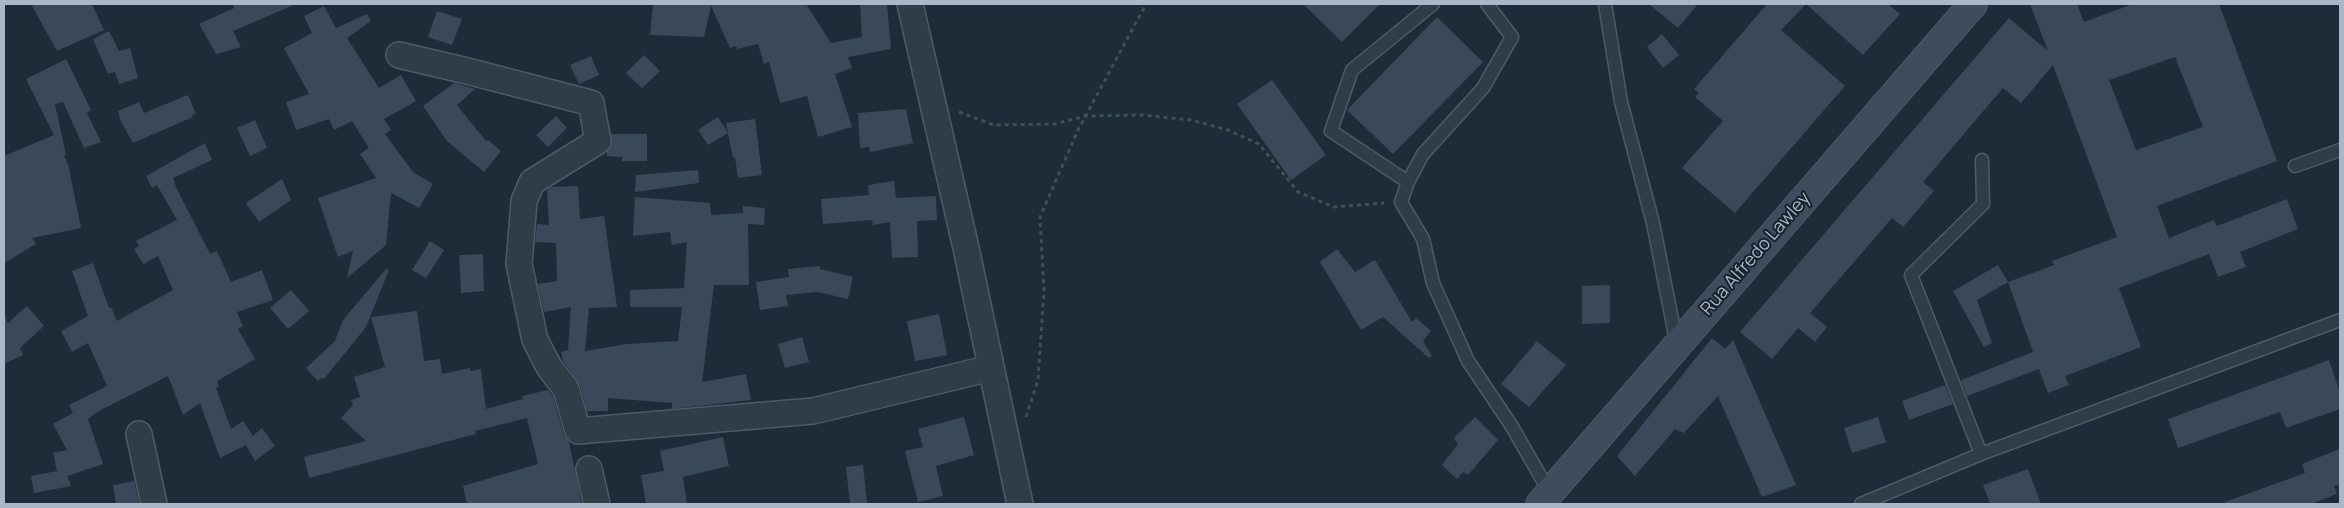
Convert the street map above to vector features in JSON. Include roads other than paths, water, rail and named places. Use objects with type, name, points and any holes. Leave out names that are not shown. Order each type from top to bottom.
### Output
[{"type":"main road","name":"Rua Alfredo Lawley","points":[[1545,498],[1973,4]]},
{"type":"street","points":[[910,4],[1020,504]]},
{"type":"street","points":[[399,56],[467,71],[591,103],[598,141],[532,182],[524,202],[519,264],[535,340],[549,366],[566,389],[578,431],[813,411],[991,368]]},
{"type":"street","points":[[138,434],[154,504]]},
{"type":"street","points":[[589,469],[597,504]]},
{"type":"lane","points":[[1408,182],[1331,130],[1352,70],[1434,4]]},
{"type":"lane","points":[[1487,4],[1512,37],[1483,88],[1423,154],[1408,182],[1401,202],[1423,239],[1433,283],[1468,361],[1511,425],[1545,498]]},
{"type":"lane","points":[[1605,4],[1621,102],[1653,223],[1677,345]]},
{"type":"lane","points":[[2295,166],[2340,150]]},
{"type":"lane","points":[[1981,454],[1910,275],[1983,204],[1982,160]]},
{"type":"lane","points":[[1861,504],[1981,454],[2340,320]]}]
